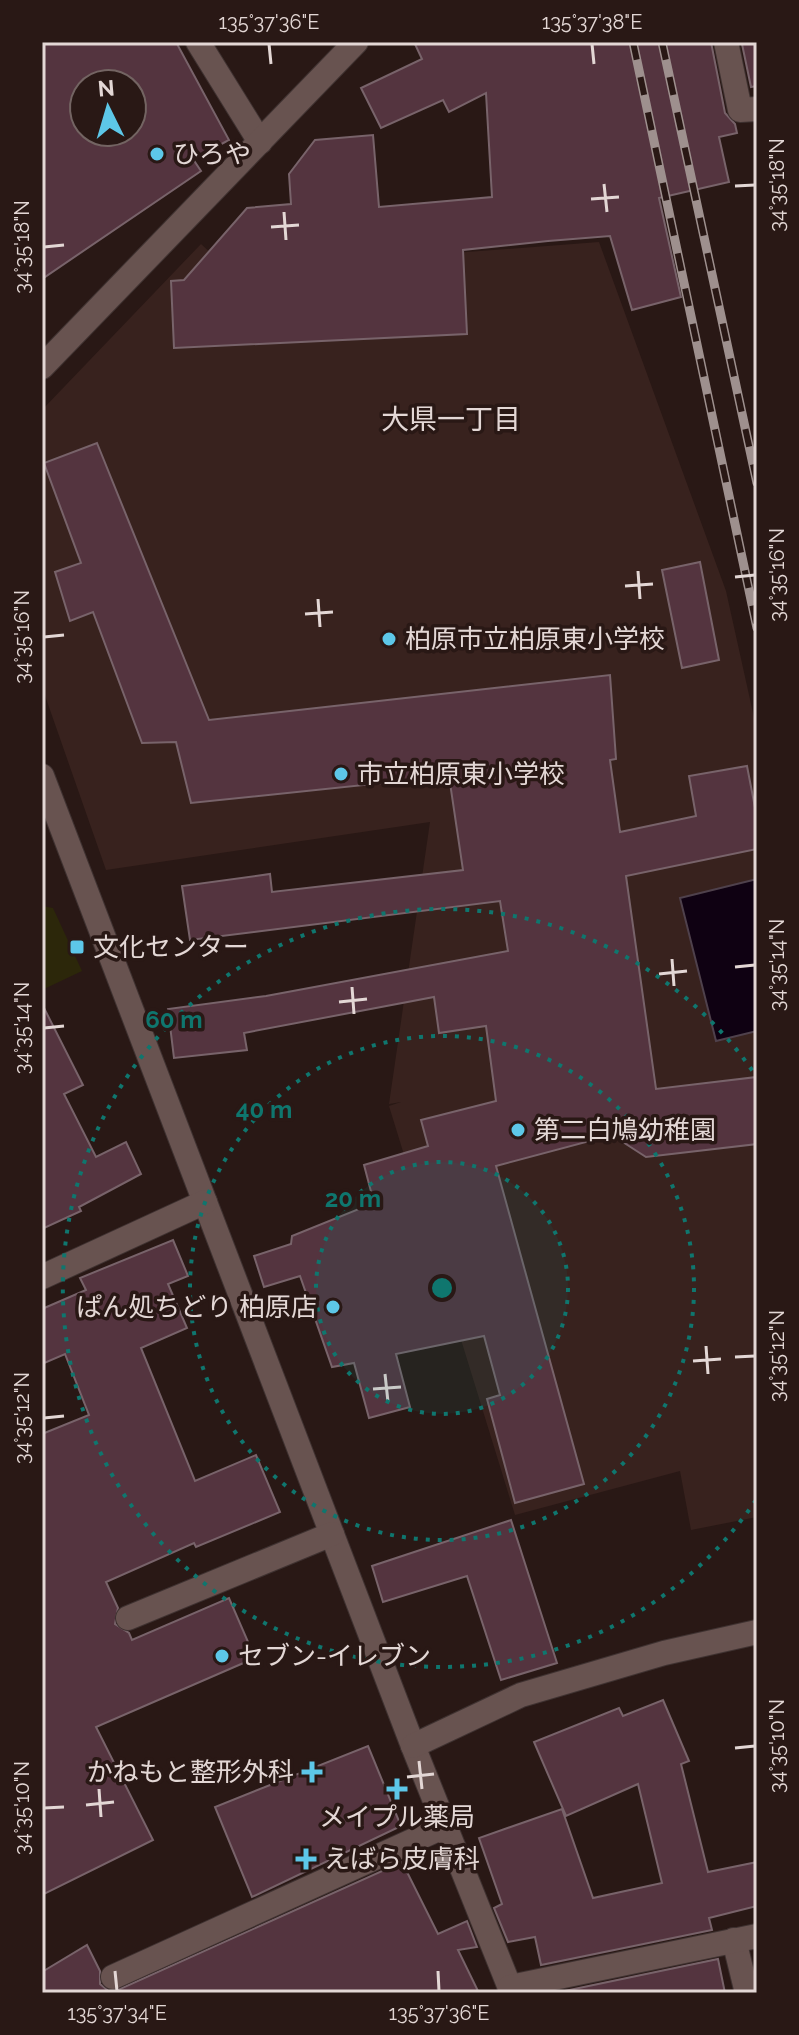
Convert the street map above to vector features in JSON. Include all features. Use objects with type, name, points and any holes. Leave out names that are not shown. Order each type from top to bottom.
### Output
[{"type":"street","points":[[198,42],[260,142]]},
{"type":"street","points":[[42,367],[356,42]]},
{"type":"street","points":[[726,42],[740,110],[757,109]]},
{"type":"street","points":[[44,787],[413,1746],[511,1990],[746,1938],[747,1993]]},
{"type":"street","points":[[42,1277],[205,1202]]},
{"type":"street","points":[[128,1618],[332,1534]]},
{"type":"street","points":[[413,1746],[521,1695],[664,1653],[757,1632]]},
{"type":"street","points":[[113,1977],[445,1826]]},
{"type":"shaded area","name":"柏原市立柏原東小学校","points":[[599,242],[726,591],[757,731],[757,1517],[691,1530],[680,1471],[515,1515],[389,1106],[401,1102],[389,1104],[430,822],[106,870],[42,687],[42,410],[201,244],[229,270]]},
{"type":"shaded area","points":[[757,879],[757,1031],[716,1041],[680,898]]},
{"type":"shaded area","points":[[42,906],[53,908],[82,971],[42,990]]},
{"type":"building","points":[[42,42],[176,42],[229,140],[193,159],[201,171],[42,279]]},
{"type":"building","points":[[414,42],[711,42],[725,113],[735,124],[737,133],[719,137],[729,182],[659,198],[681,297],[632,310],[610,236],[548,241],[463,250],[467,334],[174,348],[171,281],[184,280],[247,208],[291,204],[289,174],[315,140],[373,135],[379,207],[492,197],[486,93],[449,112],[443,100],[381,128],[361,88],[422,59]]},
{"type":"building","points":[[757,42],[757,86],[751,87],[742,44]]},
{"type":"building","points":[[97,443],[209,720],[610,675],[616,759],[610,760],[620,832],[696,816],[689,776],[747,766],[757,818],[757,849],[626,876],[656,1089],[757,1077],[757,1144],[646,1157],[612,1135],[496,1166],[584,1484],[515,1503],[487,1399],[500,1395],[484,1336],[396,1354],[410,1407],[369,1418],[354,1363],[332,1367],[300,1276],[264,1287],[254,1256],[291,1244],[292,1236],[374,1203],[364,1165],[428,1146],[421,1120],[496,1101],[486,1026],[439,1033],[434,997],[244,1033],[247,1050],[174,1058],[168,1009],[266,996],[508,951],[500,901],[190,940],[182,886],[270,874],[272,892],[463,870],[449,776],[191,803],[176,742],[142,743],[93,612],[70,621],[55,572],[81,563],[44,463]]},
{"type":"building","points":[[700,562],[719,660],[682,668],[662,570]]},
{"type":"building","points":[[42,1004],[83,1085],[64,1094],[96,1157],[126,1142],[141,1174],[79,1207],[81,1211],[42,1229]]},
{"type":"building","points":[[173,1240],[188,1276],[168,1284],[187,1328],[141,1348],[195,1481],[256,1455],[280,1512],[196,1547],[194,1543],[106,1582],[118,1608],[115,1624],[129,1633],[132,1640],[229,1598],[255,1658],[96,1727],[153,1840],[42,1895],[42,1434],[89,1415],[65,1354],[42,1364],[42,1309],[86,1290],[80,1278]]},
{"type":"building","points":[[511,1520],[557,1663],[501,1680],[467,1576],[383,1602],[372,1566]]},
{"type":"building","points":[[663,1700],[689,1761],[681,1764],[708,1872],[757,1862],[757,1906],[709,1918],[712,1930],[541,1965],[535,1937],[508,1942],[494,1908],[502,1904],[479,1838],[562,1809],[593,1898],[662,1883],[638,1784],[566,1816],[534,1742],[619,1708],[623,1716]]},
{"type":"building","points":[[368,1746],[401,1826],[252,1897],[215,1807]]},
{"type":"building","points":[[402,1862],[438,1934],[467,1921],[477,1947],[458,1950],[479,1993],[111,1993]]},
{"type":"building","points":[[87,1945],[100,1971],[100,1984],[111,1993],[42,1993],[42,1972]]},
{"type":"building","points":[[718,1959],[725,1993],[555,1993]]},
{"type":"railway","points":[[633,42],[757,628]]},
{"type":"railway","points":[[662,42],[757,483]]},
{"type":"place","name":"ひろや","points":[[157,154]]},
{"type":"place","name":"柏原市立柏原東小学校","points":[[389,639]]},
{"type":"place","name":"市立柏原東小学校","points":[[341,774]]},
{"type":"place","name":"文化センター","points":[[77,947]]},
{"type":"place","name":"第二白鳩幼稚園","points":[[518,1130]]},
{"type":"place","name":"ぱん処ちどり 柏原店","points":[[333,1307]]},
{"type":"place","name":"セブン-イレブン","points":[[222,1656]]},
{"type":"place","name":"かねもと整形外科","points":[[312,1772]]},
{"type":"place","name":"メイプル薬局","points":[[397,1789]]},
{"type":"place","name":"えばら皮膚科","points":[[306,1859]]},
{"type":"district","name":"大県一丁目","points":[[451,419]]}]
